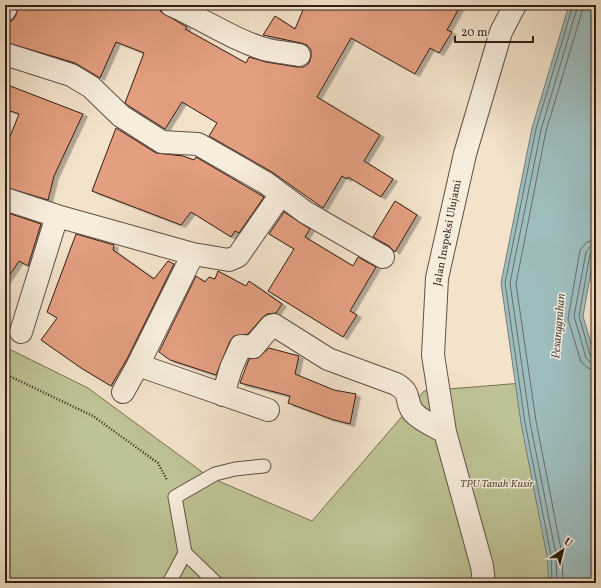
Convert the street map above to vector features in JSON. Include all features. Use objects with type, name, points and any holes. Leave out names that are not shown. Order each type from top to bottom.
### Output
[{"type":"street","points":[[5,10],[7,5]]},
{"type":"street","points":[[171,5],[204,11],[227,33],[267,50],[299,55]]},
{"type":"street","name":"Jalan Inspeksi Ulujami","points":[[484,583],[482,566],[445,432],[433,355],[437,278],[465,154],[501,32],[515,5]]},
{"type":"street","points":[[5,54],[71,75],[91,87],[121,116],[162,142],[198,144],[266,183],[304,212],[383,257]]},
{"type":"street","points":[[5,199],[57,216],[193,254],[229,260],[238,256],[281,194]]},
{"type":"street","points":[[21,332],[57,216]]},
{"type":"street","points":[[123,392],[193,254]]},
{"type":"street","points":[[224,395],[231,368],[241,346],[253,347],[273,324],[328,359],[400,386],[414,412],[422,420],[445,432]]},
{"type":"street","points":[[138,365],[268,410]]},
{"type":"lane","points":[[216,583],[185,553],[175,496],[215,474],[235,469],[264,466]]},
{"type":"lane","points":[[169,583],[185,553]]},
{"type":"path","points":[[5,374],[93,416],[158,463],[175,496]]},
{"type":"green space","name":"TPU Tanah Kusir","points":[[5,347],[88,388],[209,477],[312,521],[424,391],[596,377],[596,583],[5,583]]},
{"type":"water","name":"Pesanggrahan","points":[[569,5],[596,5],[596,244],[583,316],[596,361],[596,583],[549,583],[547,556],[521,423],[501,283],[532,128]]},
{"type":"building","points":[[19,5],[158,5],[161,12],[187,27],[185,29],[246,63],[249,57],[266,62],[304,67],[309,63],[311,57],[311,50],[307,45],[263,35],[275,16],[295,29],[305,5],[461,5],[447,30],[452,32],[439,53],[430,48],[415,74],[351,38],[317,97],[380,135],[364,161],[393,179],[381,197],[348,177],[347,179],[342,176],[323,208],[272,172],[209,136],[217,123],[182,102],[165,129],[125,103],[144,53],[116,42],[100,78],[75,63],[5,42],[5,24],[13,20]]},
{"type":"building","points":[[5,84],[83,114],[54,176],[48,200],[5,187],[5,149],[19,114],[5,109]]},
{"type":"building","points":[[116,128],[156,153],[183,156],[194,160],[196,157],[264,197],[239,233],[235,231],[231,237],[191,212],[181,225],[92,191]]},
{"type":"building","points":[[395,201],[417,215],[395,252],[389,246],[373,237]]},
{"type":"building","points":[[5,212],[41,224],[28,266],[19,261],[5,282]]},
{"type":"building","points":[[284,212],[310,229],[305,237],[353,266],[358,257],[376,267],[350,311],[357,315],[343,337],[268,291],[294,249],[269,234]]},
{"type":"building","points":[[76,234],[114,245],[113,250],[154,279],[168,261],[174,264],[127,359],[111,386],[81,368],[41,340],[57,318],[47,312]]},
{"type":"building","points":[[218,271],[246,286],[249,281],[282,304],[276,313],[267,314],[248,334],[234,336],[230,341],[216,375],[170,360],[159,352],[196,276],[205,282],[209,277],[215,279]]},
{"type":"building","points":[[269,348],[299,356],[295,374],[334,390],[356,394],[350,424],[331,419],[288,403],[290,396],[240,383],[249,359],[258,358]]}]
